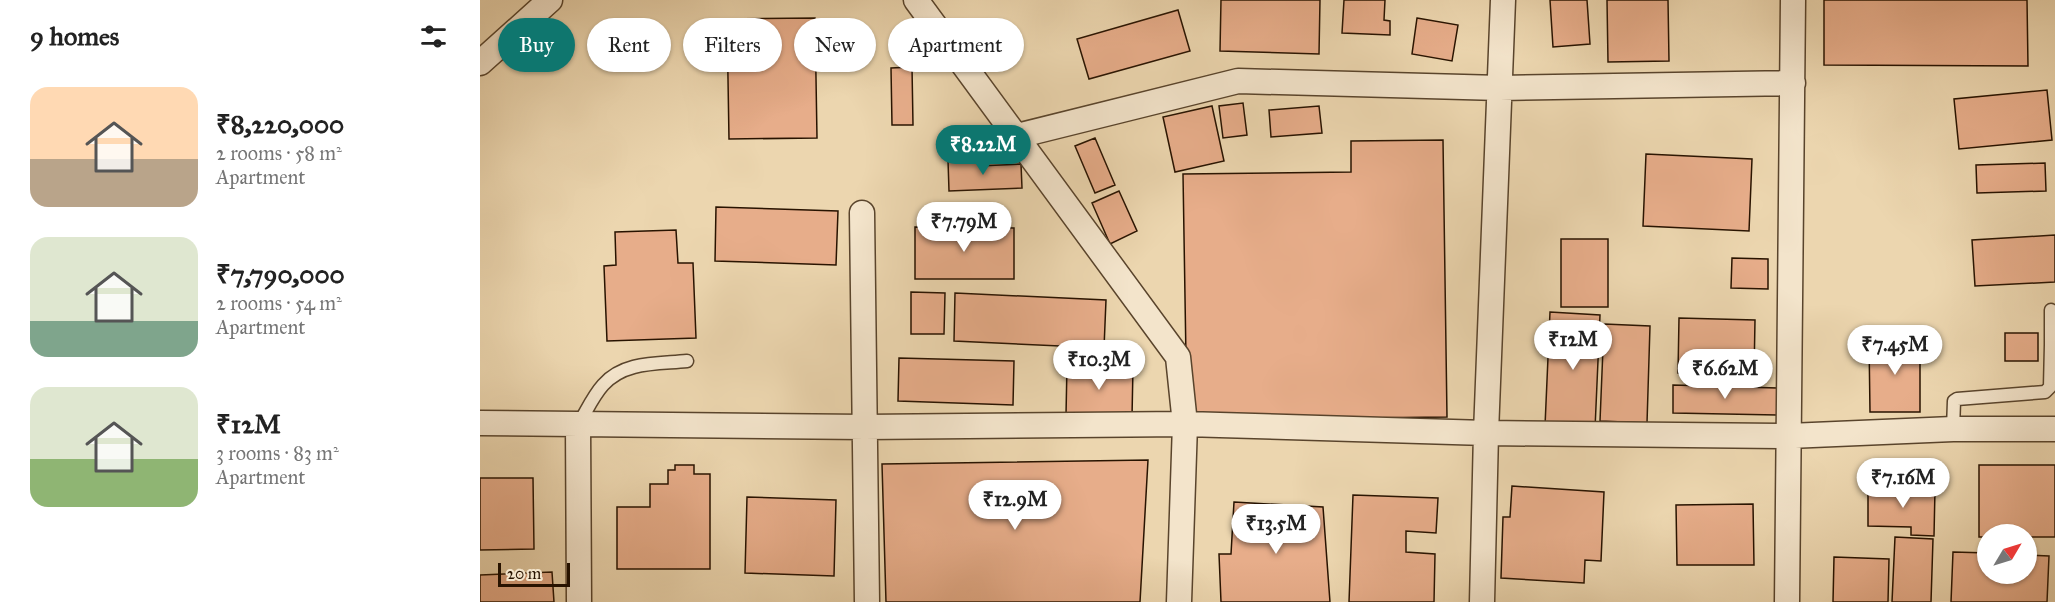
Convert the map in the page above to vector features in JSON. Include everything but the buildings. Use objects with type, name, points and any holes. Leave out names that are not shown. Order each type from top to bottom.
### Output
[{"type":"street","points":[[480,63],[550,0]]},
{"type":"street","points":[[916,0],[1178,357],[1185,424],[1179,602]]},
{"type":"street","points":[[1482,602],[1486,433],[1503,0]]},
{"type":"street","points":[[1787,602],[1793,0]]},
{"type":"street","points":[[1017,136],[1238,81],[1500,88],[1793,83]]},
{"type":"street","points":[[862,213],[867,602]]},
{"type":"street","points":[[480,423],[865,427],[1185,424],[1486,433],[1789,436],[1953,429],[2055,429]]},
{"type":"street","points":[[578,425],[579,602]]},
{"type":"lane","points":[[1953,429],[1954,401],[1957,399],[2045,392],[2050,387],[2053,345],[2051,310]]},
{"type":"lane","points":[[578,425],[602,386],[619,370],[643,365],[687,361]]}]
